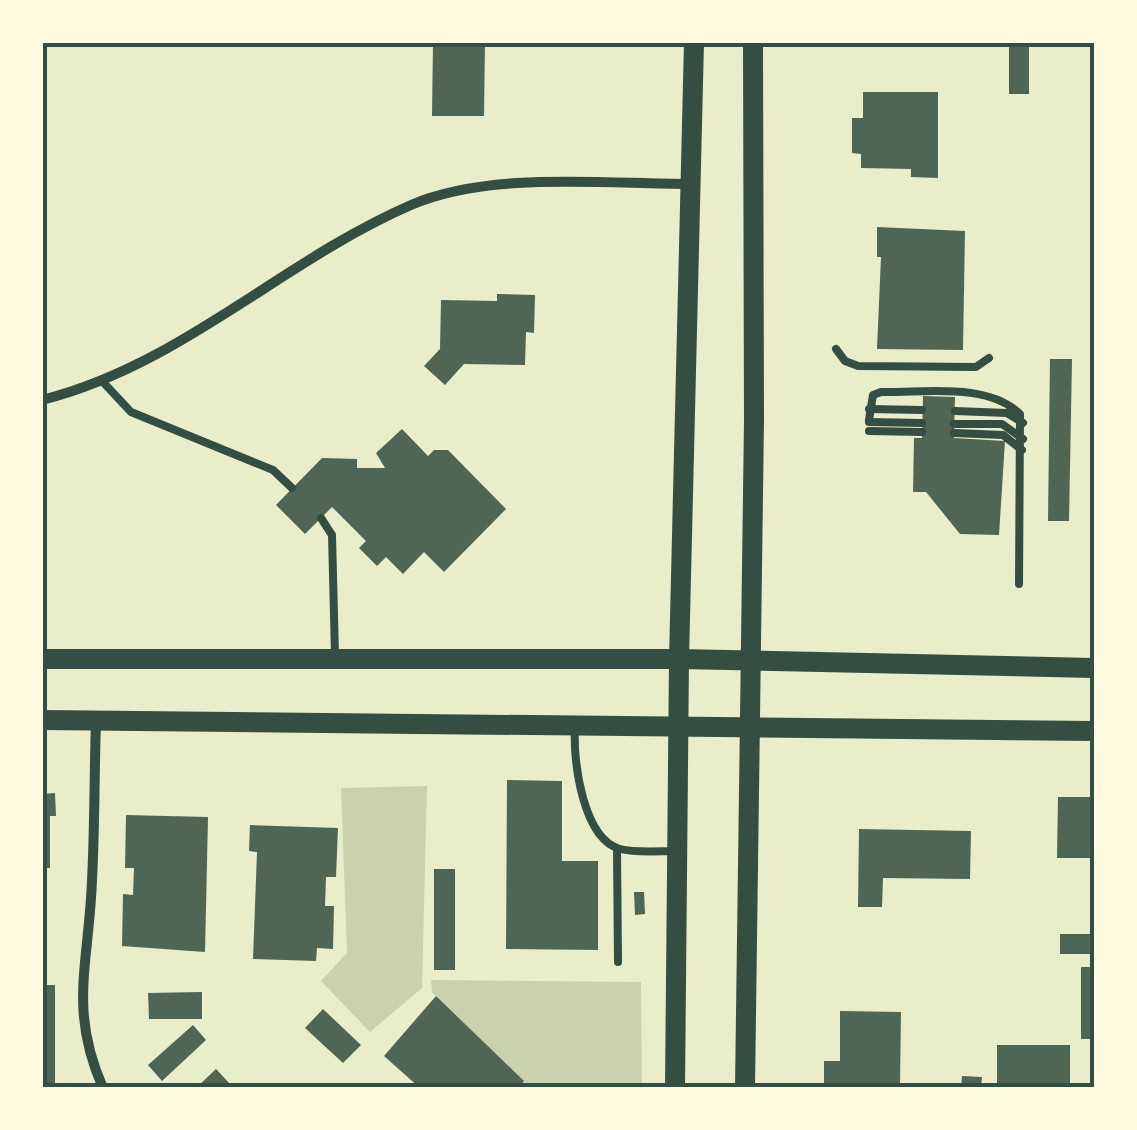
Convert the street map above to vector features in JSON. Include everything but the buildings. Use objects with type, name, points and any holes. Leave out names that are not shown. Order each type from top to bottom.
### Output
[{"type":"main road","points":[[674,1088],[679,660],[694,42]]},
{"type":"main road","points":[[745,1088],[753,42]]},
{"type":"main road","points":[[42,659],[679,660],[1094,668]]},
{"type":"main road","points":[[42,720],[1094,731]]},
{"type":"street","points":[[42,400],[102,381],[192,338],[346,238],[414,203],[499,184],[690,184]]},
{"type":"street","points":[[96,720],[82,1012],[86,1049],[103,1088]]},
{"type":"lane","points":[[837,42],[962,42]]},
{"type":"lane","points":[[836,349],[845,361],[858,366],[976,367],[988,358]]},
{"type":"lane","points":[[102,381],[131,412],[274,470],[292,488]]},
{"type":"lane","points":[[922,428],[869,424],[873,395],[986,394],[1006,401],[1023,423],[1019,584]]},
{"type":"lane","points":[[869,409],[922,410]]},
{"type":"lane","points":[[954,410],[1007,413],[1023,423]]},
{"type":"lane","points":[[1022,450],[1003,435],[954,428],[1002,424],[1023,440]]},
{"type":"lane","points":[[321,518],[332,535],[334,659]]},
{"type":"lane","points":[[575,725],[573,764],[596,831],[617,848],[677,851]]},
{"type":"lane","points":[[617,848],[618,962]]},
{"type":"green space","points":[[427,786],[422,988],[370,1032],[321,981],[347,953],[341,788]]},
{"type":"green space","points":[[431,980],[641,982],[642,1087],[526,1087],[432,992]]}]
